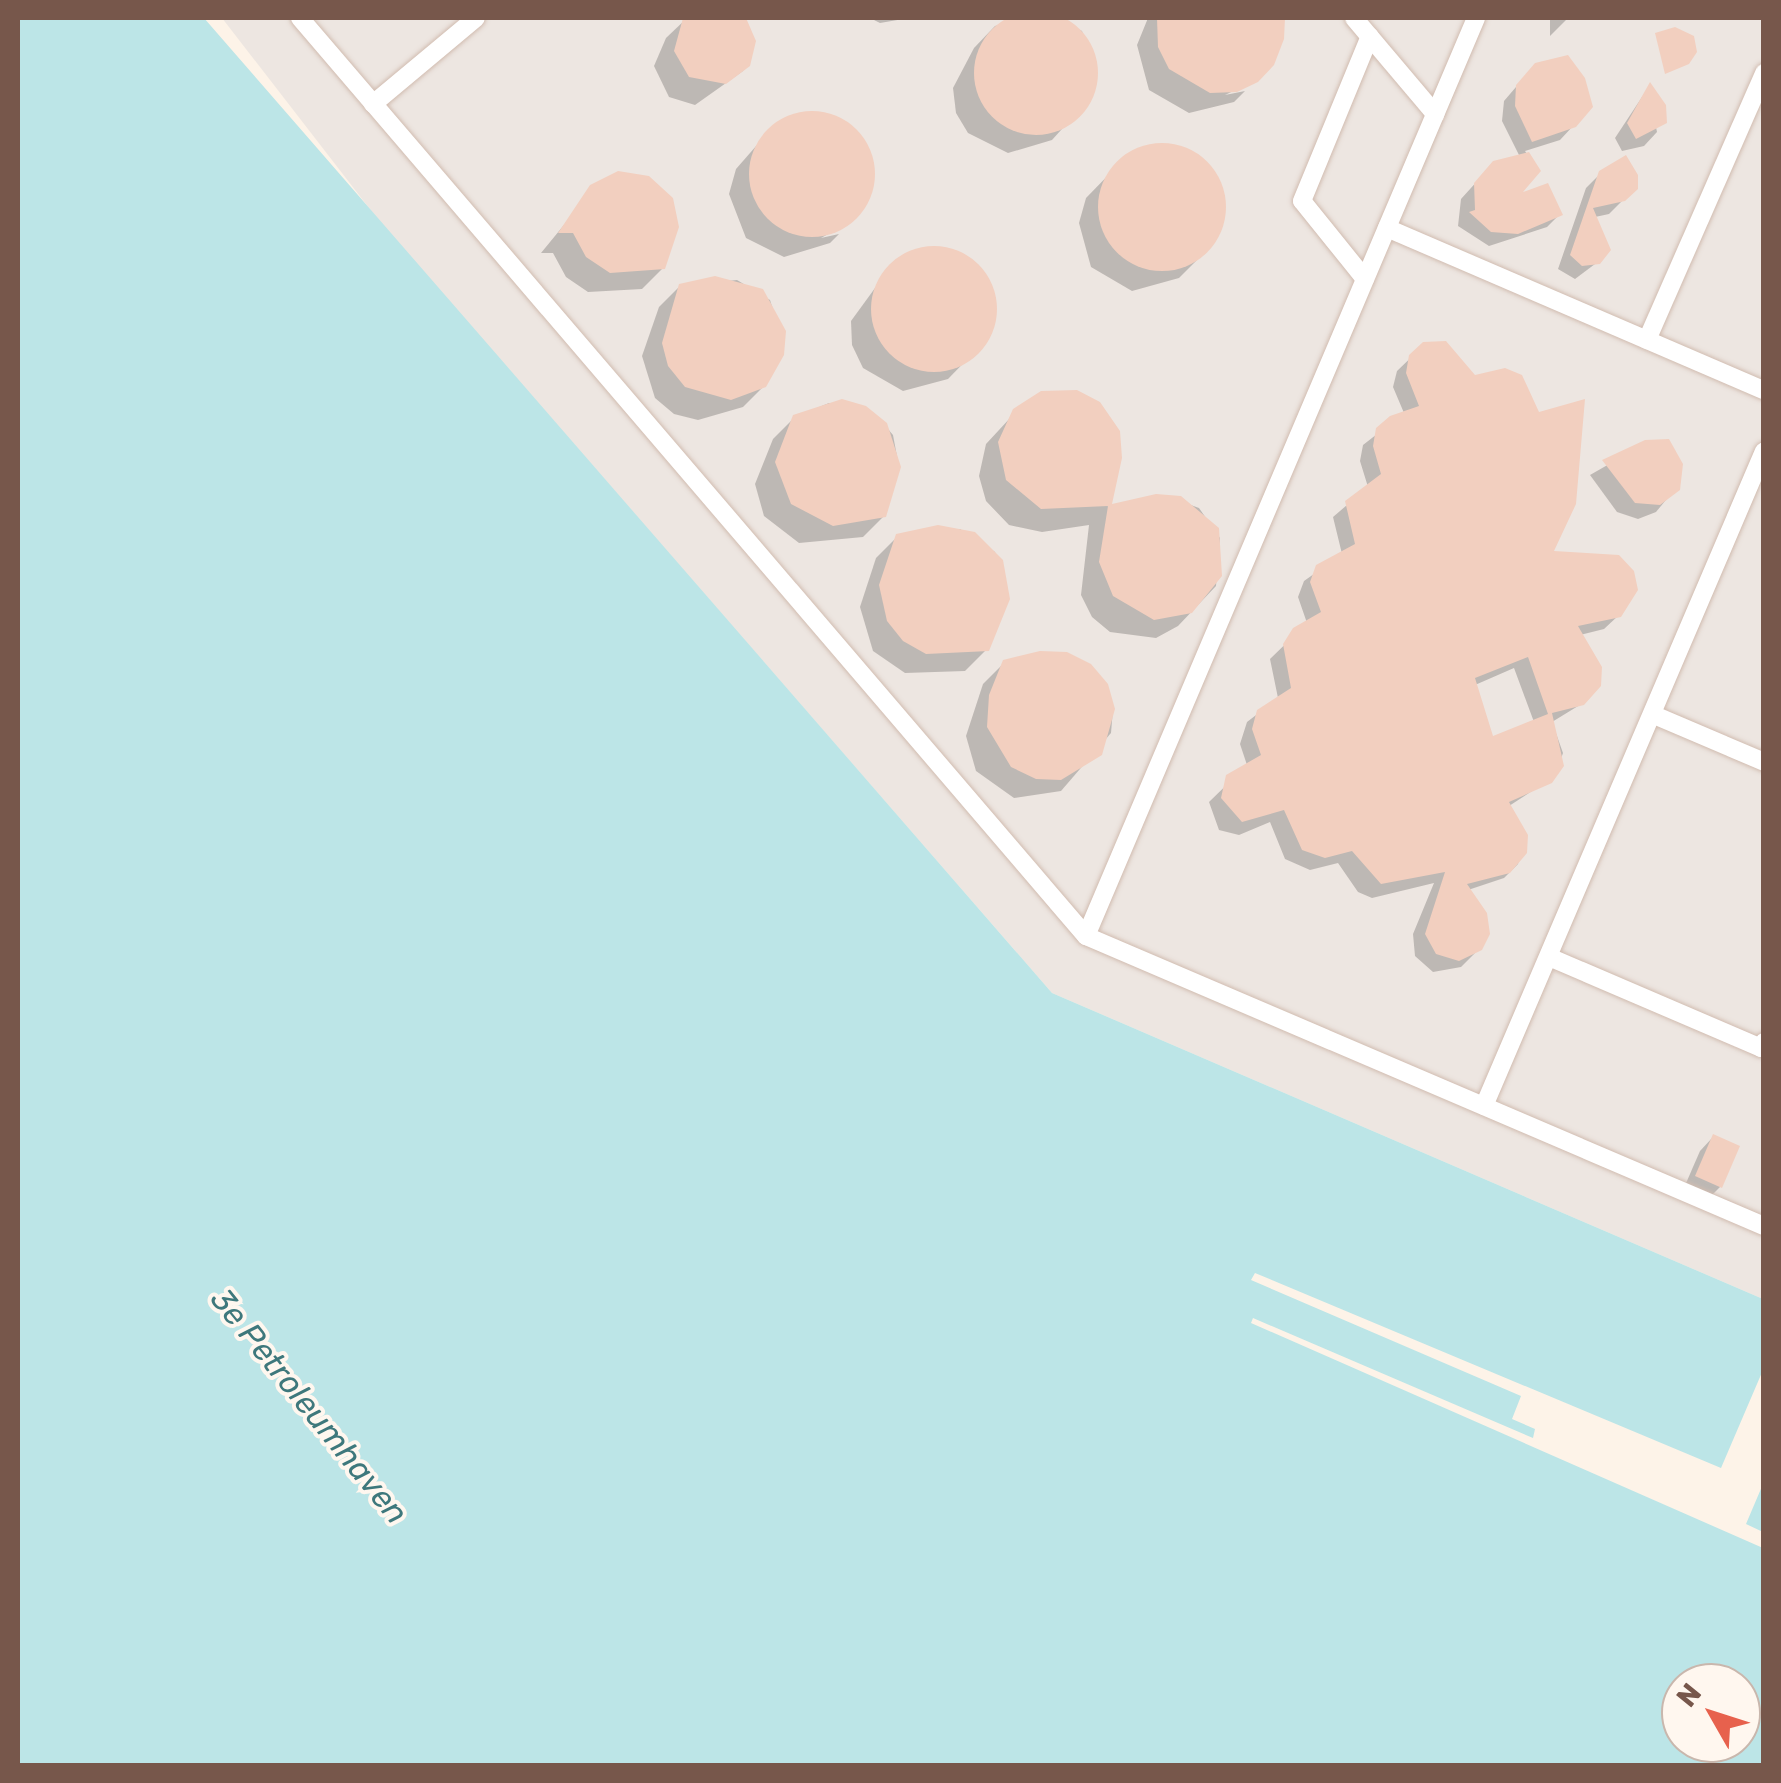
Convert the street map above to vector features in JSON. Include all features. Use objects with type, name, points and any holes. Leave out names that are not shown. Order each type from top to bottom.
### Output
[{"type":"lane","points":[[300,18],[1086,936],[1764,1226]]},
{"type":"lane","points":[[1354,18],[1435,114]]},
{"type":"lane","points":[[1086,936],[1476,18]]},
{"type":"lane","points":[[373,104],[472,19]]},
{"type":"lane","points":[[1365,279],[1302,201],[1370,36]]},
{"type":"lane","points":[[1647,340],[1764,73]]},
{"type":"lane","points":[[1387,228],[1764,390]]},
{"type":"lane","points":[[1484,1106],[1764,451]]},
{"type":"lane","points":[[1654,715],[1764,762]]},
{"type":"lane","points":[[1549,957],[1763,1048]]},
{"type":"shaded area","points":[[222,18],[1763,18],[1763,1299],[1052,993],[376,217]]},
{"type":"water","name":"3e Petroleumhaven","points":[[18,18],[204,18],[1052,993],[1763,1299],[1763,1765],[18,1765]]},
{"type":"pier","points":[[1255,1273],[1721,1468],[1763,1370],[1763,1484],[1746,1524],[1763,1532],[1763,1548],[1251,1323],[1253,1318],[1533,1438],[1535,1429],[1512,1419],[1521,1396],[1251,1280]]},
{"type":"building","points":[[1036,11],[1060,16],[1080,29],[1093,49],[1098,73],[1093,97],[1080,117],[1060,130],[1036,135],[1012,130],[992,117],[979,97],[974,73],[979,49],[992,29],[1012,16]]},
{"type":"building","points":[[683,18],[746,18],[756,41],[750,66],[726,84],[689,77],[674,51]]},
{"type":"building","points":[[1157,18],[1285,18],[1284,39],[1274,65],[1258,82],[1237,92],[1210,93],[1169,69],[1158,47]]},
{"type":"building","points":[[1675,27],[1694,36],[1697,52],[1689,64],[1665,74],[1655,33]]},
{"type":"building","points":[[1568,55],[1585,78],[1593,107],[1576,127],[1532,142],[1515,106],[1516,85],[1535,63]]},
{"type":"building","points":[[1650,82],[1666,105],[1667,123],[1636,139],[1627,123]]},
{"type":"building","points":[[812,111],[836,116],[857,129],[870,150],[875,174],[870,198],[857,219],[836,232],[812,237],[788,232],[767,219],[754,198],[749,174],[754,150],[767,129],[788,116]]},
{"type":"building","points":[[1162,143],[1187,148],[1207,162],[1221,182],[1226,207],[1221,232],[1207,252],[1187,266],[1162,271],[1137,266],[1117,252],[1103,232],[1098,207],[1103,182],[1117,162],[1137,148]]},
{"type":"building","points":[[1529,152],[1541,171],[1523,192],[1548,183],[1563,215],[1518,234],[1491,232],[1469,212],[1475,210],[1474,183],[1493,161]]},
{"type":"building","points":[[1626,155],[1638,175],[1638,189],[1625,201],[1593,208],[1611,250],[1600,264],[1582,266],[1570,255],[1599,171]]},
{"type":"building","points":[[618,171],[649,176],[673,198],[679,227],[665,269],[610,273],[586,257],[573,233],[558,233],[590,185]]},
{"type":"building","points":[[934,246],[958,251],[979,264],[992,285],[997,309],[992,333],[979,354],[958,367],[934,372],[910,367],[889,354],[876,333],[871,309],[876,285],[889,264],[910,251]]},
{"type":"building","points":[[715,276],[763,289],[786,331],[784,355],[766,387],[731,400],[685,387],[668,366],[662,343],[679,284]]},
{"type":"building","points":[[1446,341],[1475,375],[1505,368],[1522,375],[1539,412],[1585,399],[1576,504],[1554,551],[1619,555],[1634,571],[1638,590],[1621,617],[1578,626],[1602,667],[1601,686],[1584,705],[1552,713],[1564,766],[1552,783],[1509,802],[1528,835],[1527,853],[1510,873],[1467,884],[1487,913],[1490,934],[1482,950],[1459,961],[1436,954],[1425,934],[1445,872],[1381,884],[1352,851],[1325,858],[1302,850],[1284,810],[1242,822],[1221,798],[1226,775],[1261,755],[1252,729],[1257,710],[1291,688],[1283,644],[1293,628],[1321,612],[1310,582],[1316,565],[1355,544],[1345,501],[1381,474],[1373,446],[1376,428],[1390,416],[1419,406],[1406,373],[1409,355],[1423,342]],"holes":[[[1528,657],[1548,714],[1493,736],[1475,678]]]},
{"type":"building","points":[[1077,390],[1100,402],[1120,431],[1122,458],[1112,504],[1156,494],[1181,496],[1219,528],[1222,576],[1192,613],[1154,620],[1113,596],[1099,562],[1108,506],[1041,509],[1006,480],[998,442],[1013,409],[1041,391]]},
{"type":"building","points":[[842,399],[866,406],[887,423],[901,467],[886,517],[833,526],[791,504],[775,462],[793,415]]},
{"type":"building","points":[[1669,439],[1683,464],[1680,490],[1660,505],[1635,503],[1602,460],[1645,440]]},
{"type":"building","points":[[938,525],[975,532],[1003,560],[1010,599],[989,651],[926,654],[903,641],[887,621],[879,585],[896,534]]},
{"type":"building","points":[[1040,651],[1067,652],[1091,664],[1108,684],[1115,709],[1102,755],[1061,780],[1036,779],[1011,767],[987,727],[989,695],[1003,660]]},
{"type":"building","points":[[1713,1134],[1740,1146],[1722,1188],[1695,1176]]}]
